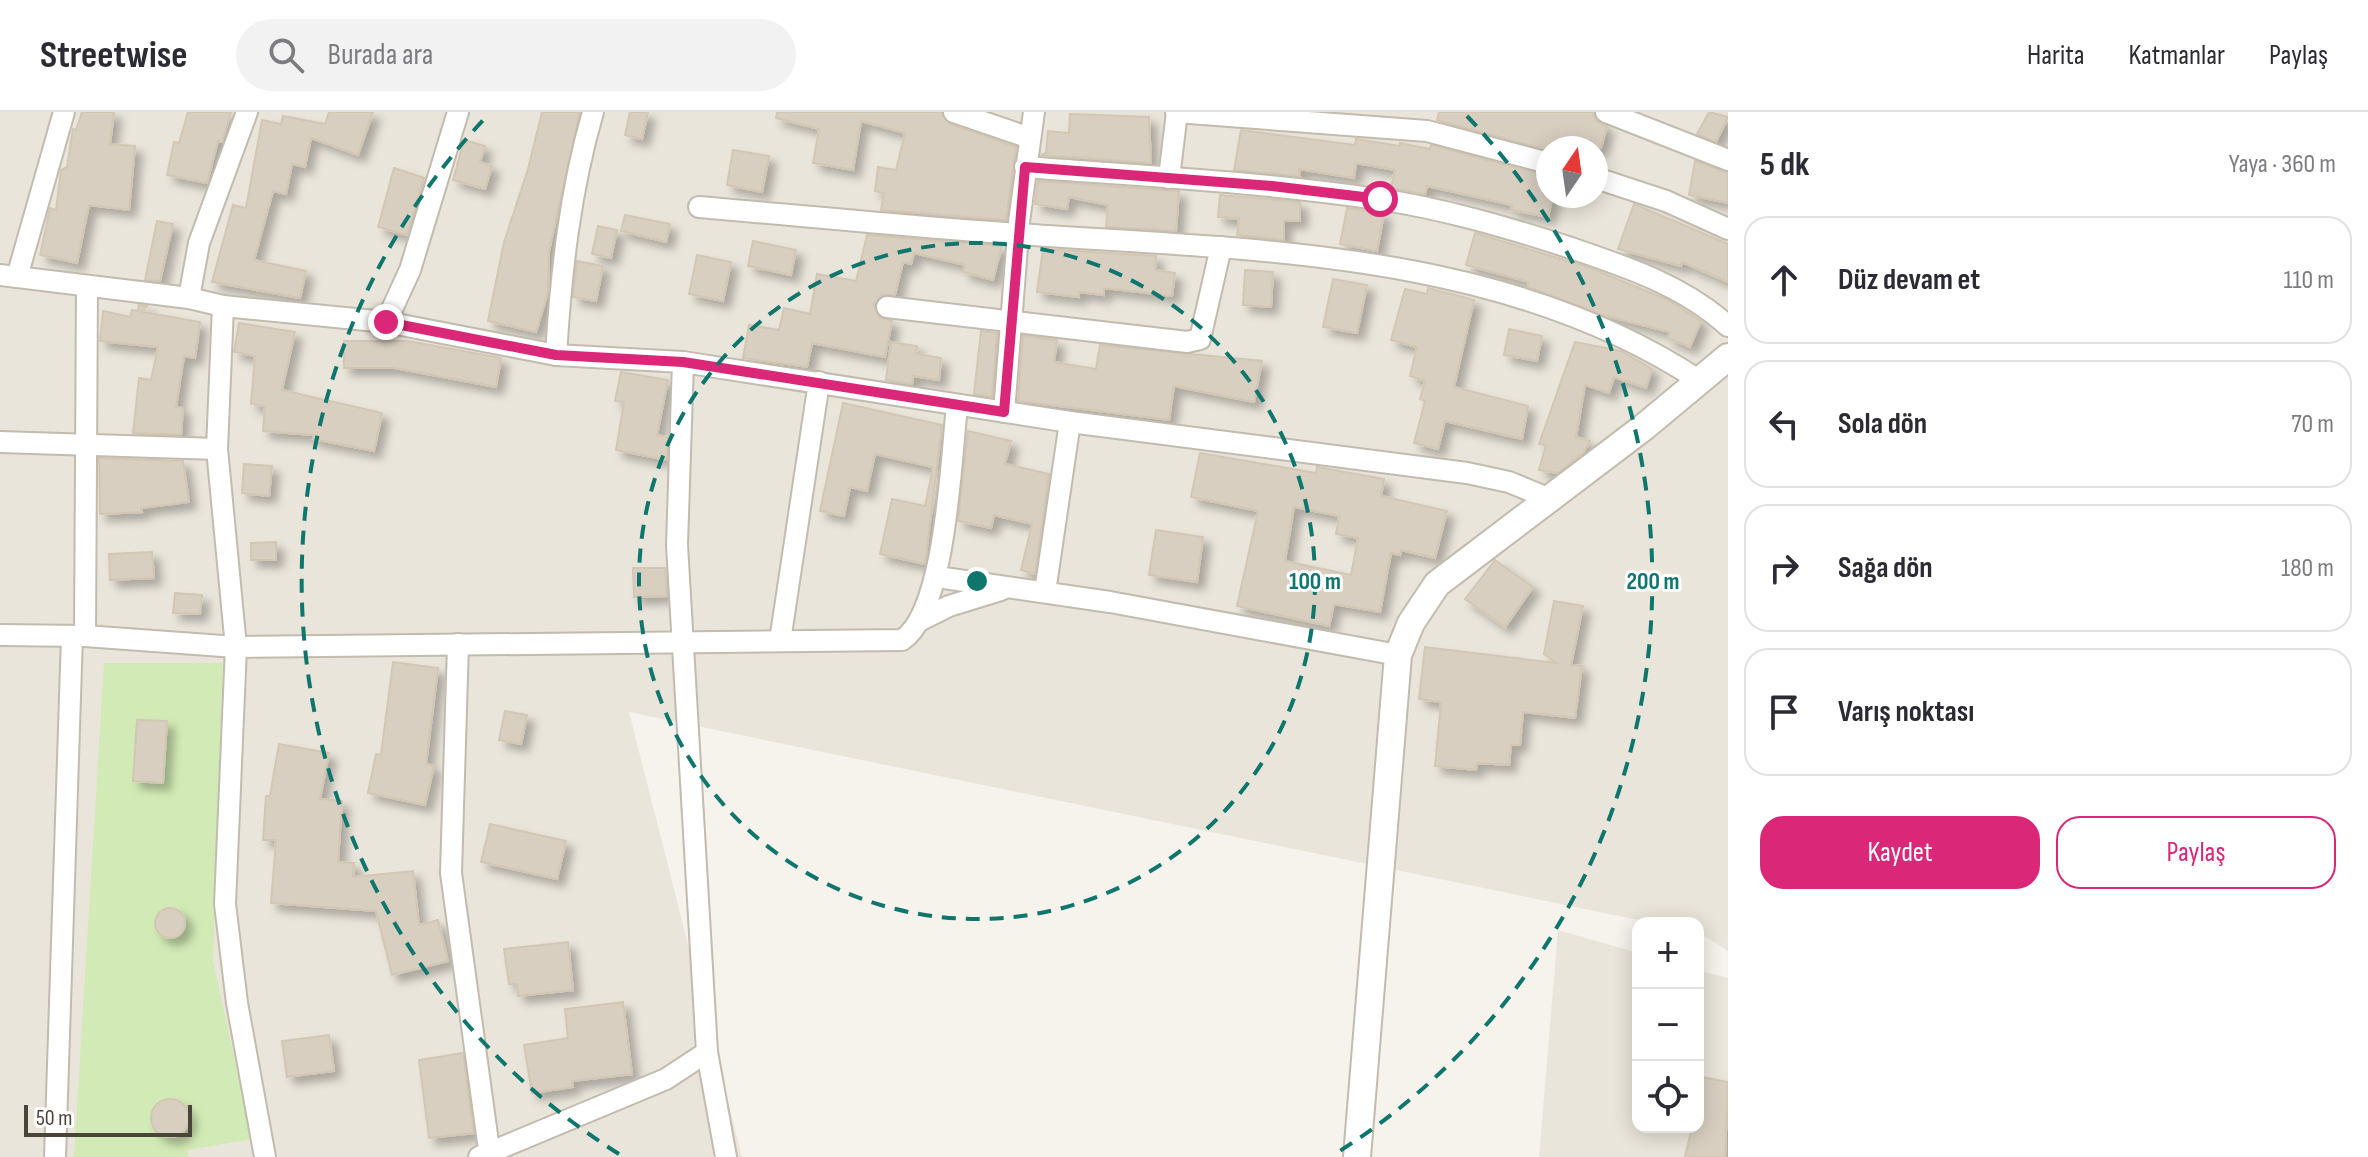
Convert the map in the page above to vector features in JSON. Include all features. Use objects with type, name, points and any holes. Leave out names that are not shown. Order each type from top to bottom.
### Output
[{"type":"street","points":[[64,112],[8,276],[189,298],[223,306],[386,322],[556,355],[683,362],[1070,422],[1467,473],[1509,482],[1550,499]]},
{"type":"street","points":[[189,298],[199,243],[247,112]]},
{"type":"street","points":[[386,322],[410,270],[458,112]]},
{"type":"street","points":[[556,355],[560,286],[574,183],[593,112]]},
{"type":"street","points":[[954,112],[1030,138]]},
{"type":"street","points":[[1004,412],[1018,234],[1034,112]]},
{"type":"street","points":[[1169,178],[1176,112],[1427,131],[1536,160]]},
{"type":"street","points":[[1606,112],[1728,160]]},
{"type":"street","points":[[1025,167],[1380,199],[1443,213],[1546,240],[1636,271],[1680,291],[1728,326]]},
{"type":"street","points":[[1608,182],[1666,201],[1728,229]]},
{"type":"street","points":[[699,207],[1018,234],[1221,247],[1386,265],[1516,298],[1612,330],[1658,353],[1700,381]]},
{"type":"street","points":[[887,307],[1187,342],[1200,339],[1221,247]]},
{"type":"street","points":[[55,1157],[56,1052],[79,636],[87,286]]},
{"type":"street","points":[[223,306],[217,449],[236,647],[225,904],[237,1003],[265,1157]]},
{"type":"street","points":[[1357,1157],[1398,655],[1411,623],[1437,584],[1550,499],[1728,357]]},
{"type":"street","points":[[683,362],[677,489],[683,642],[707,1052],[726,1157]]},
{"type":"street","points":[[780,641],[819,382]]},
{"type":"street","points":[[0,635],[79,636],[236,647],[902,640],[914,633],[937,577],[957,406]]},
{"type":"street","points":[[1045,592],[1070,422]]},
{"type":"street","points":[[0,442],[217,449]]},
{"type":"street","points":[[937,577],[1045,592],[1398,655]]},
{"type":"street","points":[[919,621],[983,593],[1013,587]]},
{"type":"street","points":[[458,644],[451,873],[486,1155],[666,1079],[707,1052]]},
{"type":"shaded area","points":[[0,112],[1728,112],[1728,951],[1704,936],[1704,917],[1632,919],[629,712],[742,1157],[0,1157]]},
{"type":"shaded area","points":[[1558,930],[1632,951],[1632,1133],[1704,1133],[1704,972],[1728,978],[1728,1157],[1539,1157]]},
{"type":"green space","points":[[104,663],[223,663],[213,961],[252,1139],[187,1150],[188,1157],[74,1157]]},
{"type":"building","points":[[82,112],[114,112],[110,144],[135,146],[129,210],[89,205],[77,263],[40,255],[50,208],[56,210],[61,170],[67,167],[73,129],[76,130]]},
{"type":"building","points":[[188,112],[231,112],[222,142],[218,141],[207,183],[167,175],[174,142],[179,143]]},
{"type":"building","points":[[329,112],[373,112],[358,155],[311,138],[305,167],[292,164],[286,194],[273,191],[254,260],[306,271],[300,298],[212,282],[233,205],[246,208],[262,120],[281,124],[283,116],[325,124]]},
{"type":"building","points":[[542,112],[580,112],[549,251],[548,292],[536,332],[488,321],[504,242],[528,169]]},
{"type":"building","points":[[630,112],[648,112],[642,139],[625,135]]},
{"type":"building","points":[[777,112],[941,112],[950,124],[1016,147],[1006,220],[881,210],[884,193],[875,191],[878,167],[896,170],[905,133],[861,121],[853,170],[813,163],[819,129],[776,118]]},
{"type":"building","points":[[1439,112],[1593,112],[1596,121],[1607,126],[1604,136],[1536,136],[1536,147],[1437,120]]},
{"type":"building","points":[[1709,112],[1728,117],[1716,142],[1697,134]]},
{"type":"building","points":[[1070,114],[1149,117],[1151,163],[1041,155],[1046,153],[1048,131],[1069,133]]},
{"type":"building","points":[[1241,130],[1355,145],[1356,139],[1430,149],[1431,145],[1536,173],[1536,208],[1550,208],[1548,217],[1511,210],[1512,205],[1427,186],[1425,194],[1391,188],[1395,170],[1356,163],[1354,178],[1299,169],[1300,176],[1234,170]]},
{"type":"building","points":[[464,140],[485,146],[480,162],[492,166],[485,189],[453,180]]},
{"type":"building","points":[[733,150],[769,156],[762,192],[727,185]]},
{"type":"building","points":[[1695,161],[1728,173],[1728,203],[1689,195]]},
{"type":"building","points":[[394,168],[424,178],[407,235],[378,227]]},
{"type":"building","points":[[1038,181],[1179,191],[1176,231],[1106,227],[1108,205],[1069,197],[1067,209],[1035,204]]},
{"type":"building","points":[[1220,195],[1300,202],[1300,221],[1284,221],[1284,240],[1237,235],[1239,219],[1218,217]]},
{"type":"building","points":[[1634,204],[1728,244],[1728,282],[1682,262],[1681,266],[1618,249]]},
{"type":"building","points":[[1347,208],[1384,213],[1377,251],[1340,244]]},
{"type":"building","points":[[625,215],[670,224],[666,242],[621,231]]},
{"type":"building","points":[[157,221],[173,224],[160,281],[145,280]]},
{"type":"building","points":[[598,226],[617,230],[611,258],[592,254]]},
{"type":"building","points":[[1475,233],[1588,267],[1668,300],[1701,321],[1690,347],[1668,338],[1670,332],[1606,316],[1528,287],[1529,282],[1466,265]]},
{"type":"building","points":[[867,235],[1002,246],[993,280],[963,272],[965,265],[914,253],[911,264],[903,262],[895,295],[881,295],[874,305],[879,317],[892,321],[885,357],[812,343],[807,367],[743,358],[749,325],[779,330],[784,308],[810,314],[817,274],[856,281]]},
{"type":"building","points":[[753,241],[796,250],[791,275],[748,266]]},
{"type":"building","points":[[1043,249],[1156,256],[1155,270],[1175,273],[1172,296],[1104,288],[1104,295],[1079,292],[1079,297],[1037,292]]},
{"type":"building","points":[[697,255],[731,262],[723,301],[689,294]]},
{"type":"building","points":[[577,261],[603,266],[596,301],[573,297]]},
{"type":"building","points":[[1245,270],[1273,272],[1271,307],[1243,305]]},
{"type":"building","points":[[1333,279],[1367,285],[1357,333],[1323,327]]},
{"type":"building","points":[[1428,288],[1474,300],[1454,387],[1528,406],[1522,439],[1445,421],[1438,449],[1414,443],[1425,401],[1420,399],[1425,381],[1410,376],[1417,347],[1391,340],[1405,289],[1427,294]]},
{"type":"building","points":[[139,305],[147,306],[143,312],[200,322],[195,358],[184,356],[176,407],[183,408],[181,435],[133,433],[139,378],[151,380],[158,347],[100,341],[103,311],[130,317],[132,310],[138,311]]},
{"type":"building","points":[[239,323],[295,332],[282,390],[382,413],[374,451],[313,439],[314,435],[263,431],[265,406],[251,404],[255,356],[234,352]]},
{"type":"building","points":[[1509,329],[1542,336],[1537,361],[1504,355]]},
{"type":"building","points":[[981,331],[997,333],[992,397],[974,394]]},
{"type":"building","points":[[1023,336],[1057,340],[1054,362],[1096,369],[1100,345],[1262,361],[1254,402],[1174,386],[1169,420],[1018,401]]},
{"type":"building","points":[[344,341],[408,341],[501,358],[496,387],[395,368],[344,368]]},
{"type":"building","points":[[891,342],[917,346],[916,354],[941,358],[939,380],[913,376],[912,384],[886,380]]},
{"type":"building","points":[[1575,342],[1621,351],[1652,369],[1646,388],[1614,377],[1609,393],[1585,385],[1576,437],[1590,441],[1583,453],[1558,473],[1539,470],[1546,445],[1539,444]]},
{"type":"building","points":[[621,372],[668,380],[657,435],[668,437],[667,460],[616,450],[624,402],[615,401]]},
{"type":"building","points":[[843,403],[942,425],[925,564],[880,554],[892,499],[925,506],[933,467],[875,454],[867,491],[850,487],[844,516],[820,511]]},
{"type":"building","points":[[968,431],[1011,441],[1005,464],[1049,474],[1035,574],[1021,570],[1032,524],[994,515],[991,528],[958,521]]},
{"type":"building","points":[[1200,453],[1316,473],[1317,467],[1384,479],[1381,496],[1447,511],[1435,558],[1401,550],[1400,555],[1391,553],[1380,612],[1334,604],[1329,626],[1237,606],[1258,511],[1191,497]],"holes":[[[1294,507],[1339,516],[1336,534],[1358,538],[1351,575],[1285,561]]]},
{"type":"building","points":[[99,458],[183,461],[189,502],[141,508],[142,512],[100,514]]},
{"type":"building","points":[[244,464],[272,466],[269,496],[242,493]]},
{"type":"building","points":[[1156,530],[1203,537],[1197,582],[1149,575]]},
{"type":"building","points":[[276,542],[276,560],[251,560],[251,543]]},
{"type":"building","points":[[152,552],[154,578],[110,580],[109,554]]},
{"type":"building","points":[[1495,560],[1533,587],[1505,627],[1465,599]]},
{"type":"building","points":[[633,568],[665,568],[667,596],[634,597]]},
{"type":"building","points":[[175,593],[202,595],[200,614],[173,613]]},
{"type":"building","points":[[1554,601],[1583,606],[1571,665],[1582,666],[1575,718],[1523,712],[1520,745],[1511,745],[1509,765],[1477,763],[1476,770],[1435,766],[1441,702],[1419,699],[1425,647],[1556,663],[1544,654]]},
{"type":"building","points":[[393,662],[438,668],[426,764],[434,766],[425,805],[368,793],[376,754],[381,755]]},
{"type":"building","points":[[505,711],[527,715],[521,744],[499,740]]},
{"type":"building","points":[[137,720],[167,721],[163,783],[133,781]]},
{"type":"building","points":[[279,744],[329,753],[320,799],[342,801],[338,862],[354,863],[353,877],[413,871],[419,925],[438,920],[448,961],[392,975],[376,911],[271,903],[276,840],[263,840],[266,796],[270,796]]},
{"type":"building","points":[[490,824],[566,841],[557,879],[481,862]]},
{"type":"building","points":[[170,908],[181,912],[185,923],[181,934],[170,938],[159,934],[155,923],[159,912]]},
{"type":"building","points":[[568,942],[573,990],[518,996],[517,984],[509,984],[504,949]]},
{"type":"building","points":[[623,1002],[632,1074],[572,1081],[573,1087],[532,1093],[524,1045],[568,1038],[565,1009]]},
{"type":"building","points":[[329,1035],[334,1071],[287,1077],[282,1041]]},
{"type":"building","points":[[463,1053],[474,1133],[429,1138],[419,1060]]},
{"type":"building","points":[[1704,1077],[1728,1082],[1725,1157],[1685,1157],[1691,1133],[1704,1133]]},
{"type":"building","points":[[170,1099],[183,1105],[189,1118],[183,1131],[170,1137],[157,1131],[151,1118],[157,1105]]},
{"type":"route","points":[[386,322],[556,355],[683,362],[1004,412],[1025,167],[1272,186],[1380,199]]}]
